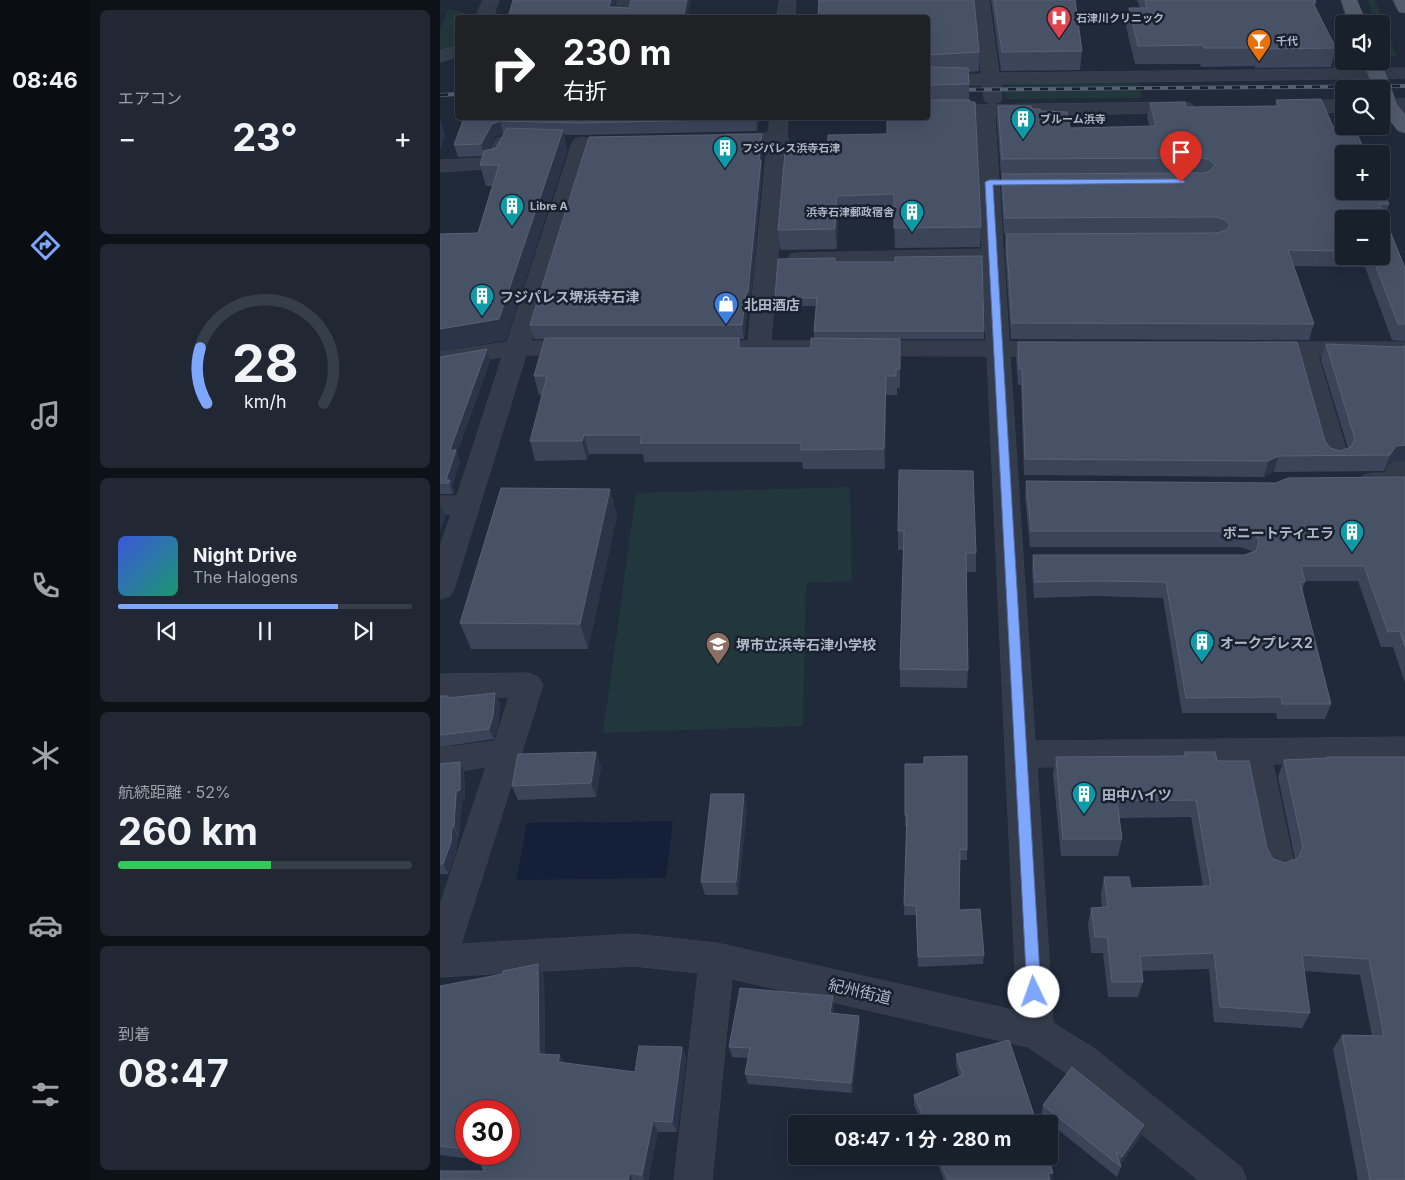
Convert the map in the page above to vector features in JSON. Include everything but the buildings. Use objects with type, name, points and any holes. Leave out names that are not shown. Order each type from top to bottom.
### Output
[{"type":"main road","points":[[1349,0],[1355,15]]},
{"type":"main road","points":[[1401,0],[1405,8]]},
{"type":"main road","points":[[1375,70],[1391,105],[1405,126]]},
{"type":"street","points":[[485,15],[492,0]]},
{"type":"street","points":[[622,15],[626,0]]},
{"type":"street","points":[[786,15],[788,0]]},
{"type":"street","points":[[982,0],[990,111],[998,182],[998,348],[1016,486],[1010,559],[1036,1032]]},
{"type":"street","points":[[440,57],[455,52]]},
{"type":"street","points":[[930,80],[989,80],[1335,68]]},
{"type":"street","points":[[1390,70],[1405,73]]},
{"type":"street","points":[[1266,107],[1335,106]]},
{"type":"street","points":[[930,112],[1207,108]]},
{"type":"street","points":[[759,348],[779,138],[779,120]]},
{"type":"street","points":[[710,140],[779,138]]},
{"type":"street","points":[[440,166],[493,164],[504,142],[524,142]]},
{"type":"street","points":[[440,589],[582,143]]},
{"type":"street","points":[[767,259],[998,247]]},
{"type":"street","points":[[440,359],[516,348],[604,348]]},
{"type":"street","points":[[681,348],[1077,348]]},
{"type":"street","points":[[1244,348],[1405,348]]},
{"type":"street","points":[[1304,348],[1335,456]]},
{"type":"street","points":[[1343,482],[1402,482],[1399,470],[1405,470]]},
{"type":"street","points":[[440,505],[467,504]]},
{"type":"street","points":[[1010,559],[1038,559]]},
{"type":"street","points":[[440,686],[528,685],[440,956]]},
{"type":"street","points":[[1020,754],[1405,750]]},
{"type":"street","points":[[440,761],[506,752]]},
{"type":"street","points":[[1255,752],[1278,864]]},
{"type":"street","name":"紀州街道","points":[[440,961],[633,950],[718,959],[1036,1032],[1082,1062],[1228,1180]]},
{"type":"street","points":[[693,1180],[718,959]]},
{"type":"green space","points":[[1368,0],[1375,0],[1381,15],[1372,15]]},
{"type":"green space","points":[[448,9],[464,12],[467,15],[455,15],[455,45],[440,53],[440,29]]},
{"type":"green space","points":[[1390,38],[1397,56],[1390,56]]},
{"type":"green space","points":[[1139,83],[1142,98],[1005,99],[1004,88],[1012,84]]},
{"type":"green space","points":[[850,487],[852,581],[806,583],[803,726],[603,733],[636,493]]},
{"type":"water","points":[[673,821],[666,878],[516,880],[527,823]]},
{"type":"railway","points":[[930,90],[1405,86]]},
{"type":"railway","points":[[440,95],[455,94]]},
{"type":"place","name":"石津川クリニック","points":[[1059,39]]},
{"type":"place","name":"千代","points":[[1259,62]]},
{"type":"place","name":"ブルーム浜寺","points":[[1023,140]]},
{"type":"place","name":"フジパレス浜寺石津","points":[[725,169]]},
{"type":"place","name":"Libre A","points":[[512,227]]},
{"type":"place","name":"浜寺石津郵政宿舎","points":[[912,233]]},
{"type":"place","name":"フジパレス堺浜寺石津","points":[[482,317]]},
{"type":"place","name":"北田酒店","points":[[726,325]]},
{"type":"place","name":"ボニートティエラ","points":[[1352,553]]},
{"type":"place","name":"オークプレス2","points":[[1202,663]]},
{"type":"place","name":"堺市立浜寺石津小学校","points":[[718,665]]},
{"type":"place","name":"田中ハイツ","points":[[1084,815]]},
{"type":"route","points":[[1034,992],[989,182],[1181,182]]}]
